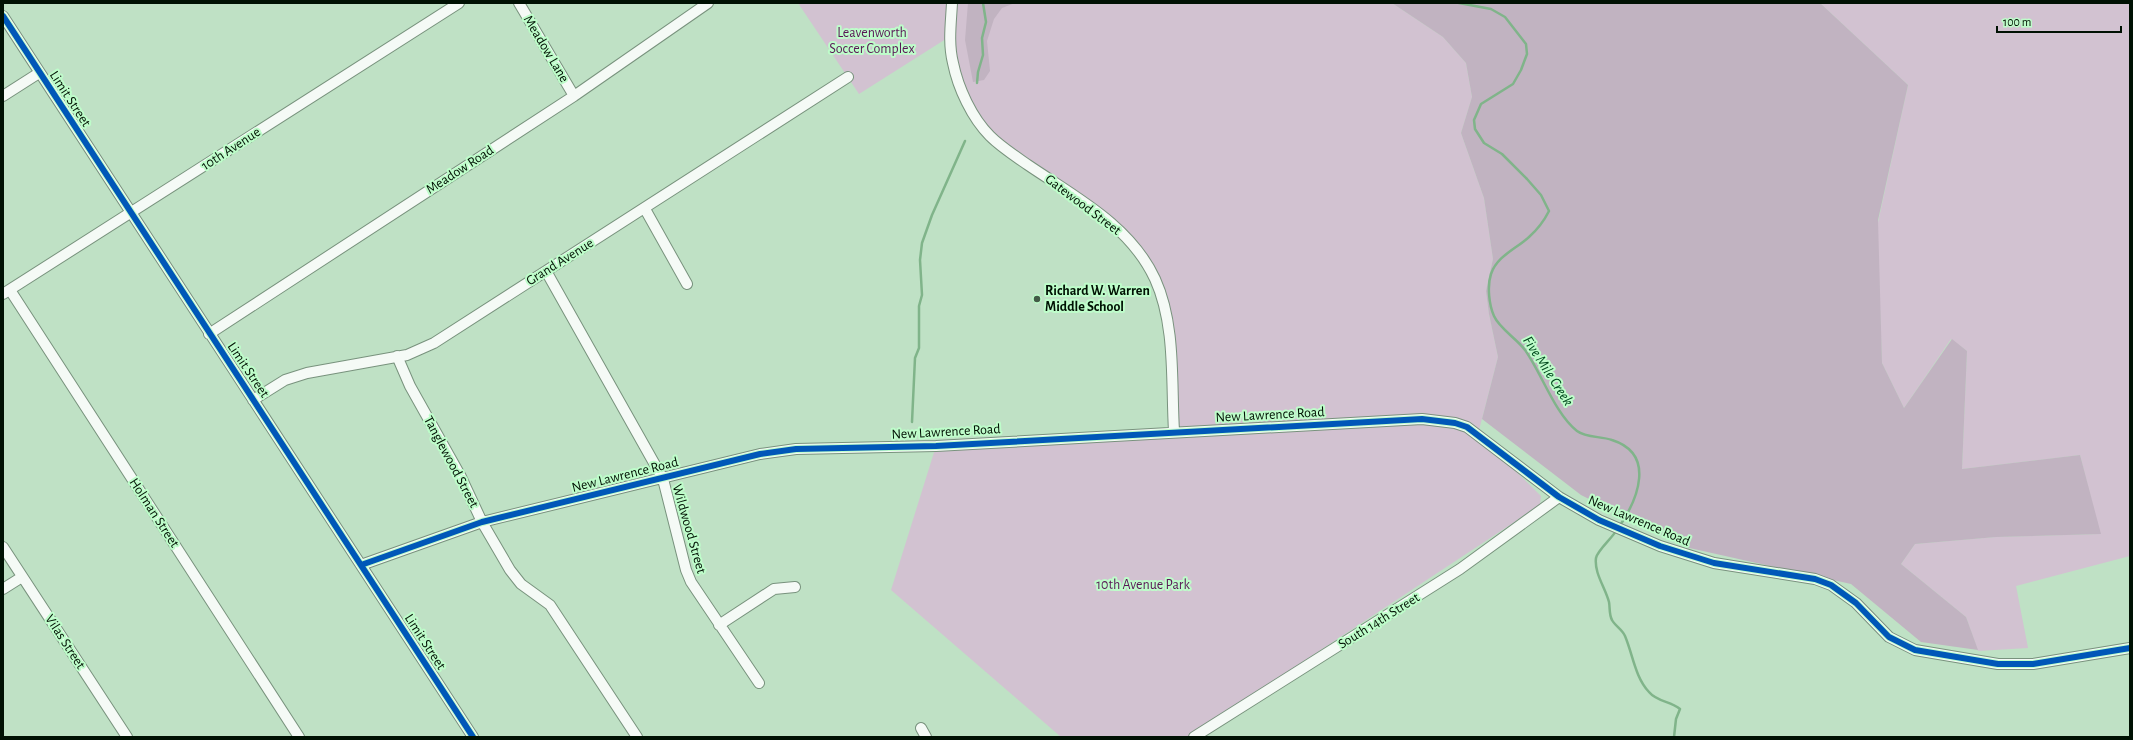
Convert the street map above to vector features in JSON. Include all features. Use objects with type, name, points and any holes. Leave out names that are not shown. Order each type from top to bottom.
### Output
[{"type":"street","name":"10th Avenue","points":[[6,292],[459,3]]},
{"type":"street","name":"Meadow Lane","points":[[519,3],[574,96]]},
{"type":"street","name":"Meadow Road","points":[[209,334],[574,96],[708,3]]},
{"type":"street","name":"Gatewood Street","points":[[952,3],[950,37],[953,63],[962,91],[974,114],[989,135],[1016,156],[1114,224],[1143,257],[1155,279],[1164,302],[1169,332],[1174,432]]},
{"type":"street","name":"Limit Street","points":[[3,16],[472,737]]},
{"type":"street","points":[[3,96],[39,73]]},
{"type":"street","name":"Grand Avenue","points":[[253,400],[285,380],[307,372],[406,355],[434,343],[645,209],[848,77]]},
{"type":"street","points":[[645,209],[687,284]]},
{"type":"street","name":"Wildwood Street","points":[[546,271],[663,479],[686,570],[719,625],[759,683]]},
{"type":"street","name":"Holman Street","points":[[6,292],[299,737]]},
{"type":"street","name":"Tanglewood Street","points":[[397,356],[410,386],[461,477],[482,522],[510,570],[521,584],[550,605],[637,737]]},
{"type":"street","name":"New Lawrence Road","points":[[361,565],[482,522],[663,479],[760,454],[796,449],[936,446],[1422,419],[1455,423],[1478,434],[1559,497],[1599,520],[1660,546],[1714,563],[1815,579],[1831,585],[1856,603],[1889,637],[1915,650],[1998,664],[2033,664],[2130,648]]},
{"type":"street","name":"South 14th Street","points":[[1194,737],[1460,569],[1559,497]]},
{"type":"street","name":"Vilas Street","points":[[3,547],[127,737]]},
{"type":"street","points":[[3,589],[22,577]]},
{"type":"street","points":[[719,625],[774,589],[795,587]]},
{"type":"green space","points":[[798,3],[1392,3],[1443,37],[1466,63],[1472,97],[1461,133],[1484,198],[1493,259],[1486,291],[1498,357],[1478,434],[1541,496],[1540,504],[1189,737],[1061,737],[891,590],[936,446],[1174,431],[1164,302],[1129,240],[989,135],[962,91],[949,37],[859,94]]},
{"type":"green space","points":[[1820,3],[2130,3],[2130,556],[2016,586],[2028,648],[1978,651],[1966,617],[1901,564],[1915,544],[1996,537],[2100,534],[2080,455],[1962,469],[1967,351],[1951,339],[1904,408],[1882,363],[1877,227],[1908,85]]},
{"type":"shaded area","points":[[968,3],[1015,3],[1002,8],[994,19],[987,41],[990,71],[984,80],[973,82],[965,40]]},
{"type":"shaded area","points":[[1392,3],[1820,3],[1908,85],[1878,220],[1882,363],[1904,408],[1952,339],[1967,351],[1962,469],[2080,455],[2101,534],[1996,537],[1915,544],[1901,564],[1966,617],[1978,650],[1921,642],[1851,584],[1685,547],[1581,495],[1482,419],[1498,357],[1486,291],[1493,259],[1484,198],[1461,133],[1472,97],[1466,63],[1443,37]]},
{"type":"waterway","points":[[977,83],[978,72],[983,55],[982,38],[986,22],[983,3]]},
{"type":"waterway","name":"Five Mile Creek","points":[[1459,3],[1491,9],[1505,17],[1526,44],[1527,54],[1521,70],[1513,84],[1481,104],[1474,120],[1475,129],[1484,143],[1502,154],[1527,179],[1541,195],[1549,211],[1543,222],[1535,231],[1507,253],[1494,268],[1491,274],[1489,290],[1492,312],[1500,325],[1525,350],[1555,404],[1569,424],[1577,431],[1589,436],[1612,440],[1626,447],[1634,456],[1639,466],[1637,491],[1632,504],[1619,527]]},
{"type":"waterway","points":[[912,422],[915,358],[919,348],[919,306],[922,295],[920,260],[922,243],[932,215],[965,141]]},
{"type":"waterway","name":"Five Mile Creek","points":[[1616,531],[1597,555],[1596,564],[1598,575],[1609,602],[1611,618],[1625,636],[1640,680],[1649,692],[1656,698],[1672,704],[1680,709],[1676,719],[1674,737]]},
{"type":"cycle path","points":[[3,16],[473,737]]},
{"type":"cycle path","points":[[361,565],[482,522],[760,454],[796,449],[936,446],[1422,419],[1455,423],[1467,427],[1559,497],[1599,520],[1660,546],[1714,563],[1815,579],[1831,585],[1856,603],[1889,637],[1915,650],[1998,664],[2033,664],[2130,648]]},
{"type":"place","name":"Richard W. Warren Middle School","points":[[1037,299]]},
{"type":"park label","name":"Leavenworth Soccer Complex","points":[[872,42]]},
{"type":"park label","name":"10th Avenue Park","points":[[1143,585]]}]
